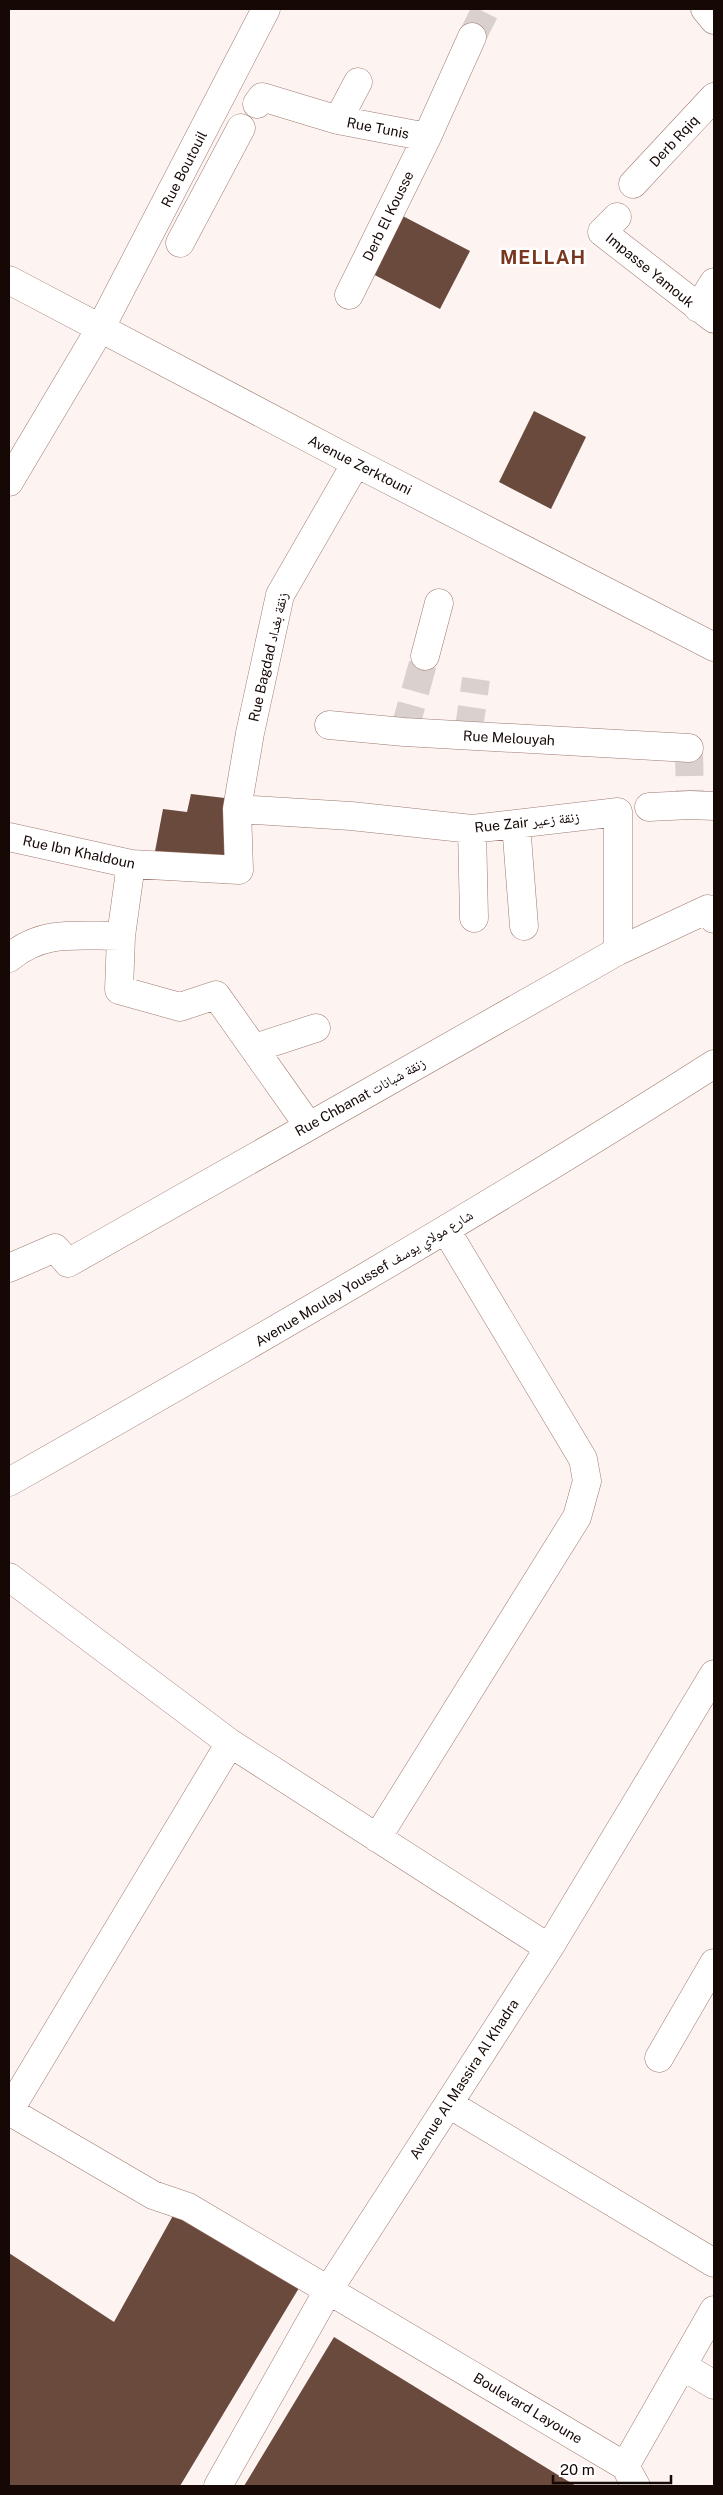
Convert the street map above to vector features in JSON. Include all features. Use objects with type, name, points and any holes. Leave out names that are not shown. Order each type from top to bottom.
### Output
[{"type":"street","name":"Rue Boutouil","points":[[9,482],[100,329],[266,9]]},
{"type":"street","points":[[704,9],[714,20]]},
{"type":"street","name":"Rue Tunis","points":[[257,104],[262,97],[338,120],[427,137],[472,37]]},
{"type":"street","points":[[338,120],[358,82]]},
{"type":"street","name":"Derb Rqiq","points":[[633,184],[714,98]]},
{"type":"street","points":[[180,243],[241,128]]},
{"type":"street","name":"Derb El Kousse","points":[[349,295],[427,137]]},
{"type":"street","name":"Impasse Yamouk","points":[[617,217],[602,232],[706,314]]},
{"type":"street","name":"Avenue Zerktouni","points":[[9,280],[356,463],[714,646]]},
{"type":"street","points":[[706,314],[714,282]]},
{"type":"street","name":"Rue Bagdad زنقة بغداد","points":[[239,870],[237,809],[250,733],[280,594],[356,463]]},
{"type":"street","points":[[425,656],[439,603]]},
{"type":"street","name":"Rue Melouyah","points":[[329,725],[404,732],[688,748]]},
{"type":"street","points":[[649,807],[714,806]]},
{"type":"street","name":"Rue Zair زنقة زعير","points":[[237,809],[351,816],[472,829],[618,812],[618,951]]},
{"type":"street","points":[[516,824],[524,926]]},
{"type":"street","points":[[472,829],[474,918]]},
{"type":"street","name":"Rue Ibn Khaldoun","points":[[9,837],[132,864],[239,870]]},
{"type":"street","points":[[132,864],[121,936],[119,990],[180,1008],[216,994],[308,1126]]},
{"type":"street","name":"Rue Chbanat زنقة شبانات","points":[[9,1268],[55,1248],[68,1263],[618,951],[708,909],[714,919]]},
{"type":"street","points":[[9,958],[22,947],[44,937],[63,935],[121,936]]},
{"type":"street","points":[[255,1048],[316,1028]]},
{"type":"street","name":"Avenue Moulay Youssef شارع مولاي يوسف","points":[[9,1482],[231,1356],[446,1230],[714,1064]]},
{"type":"street","points":[[377,1838],[577,1517],[587,1481],[583,1459],[446,1230]]},
{"type":"street","points":[[9,1577],[230,1743],[549,1948]]},
{"type":"street","name":"Avenue Al Massira Al Khadra","points":[[218,2486],[329,2289],[549,1948],[714,1674]]},
{"type":"street","points":[[9,2111],[230,1743]]},
{"type":"street","points":[[659,2058],[714,1963]]},
{"type":"street","points":[[448,2104],[714,2263]]},
{"type":"street","name":"Boulevard Layoune","points":[[9,2111],[153,2195],[188,2207],[329,2289],[630,2476],[682,2366],[714,2310]]},
{"type":"street","points":[[682,2366],[714,2385]]},
{"type":"building","points":[[397,213],[470,251],[440,309],[367,271]]},
{"type":"building","points":[[534,411],[586,437],[551,509],[499,482]]},
{"type":"building","points":[[191,794],[233,799],[233,865],[153,862],[163,809],[187,812]]},
{"type":"building","points":[[175,2212],[299,2288],[180,2486],[9,2486],[9,2253],[114,2322]]},
{"type":"building","points":[[334,2337],[576,2486],[244,2486]]},
{"type":"tunnel","points":[[472,37],[486,9]]},
{"type":"tunnel","points":[[404,732],[425,656]]},
{"type":"tunnel","points":[[468,735],[476,679]]},
{"type":"tunnel","points":[[689,748],[690,805]]},
{"type":"district","name":"MELLAH","points":[[543,257]]}]
